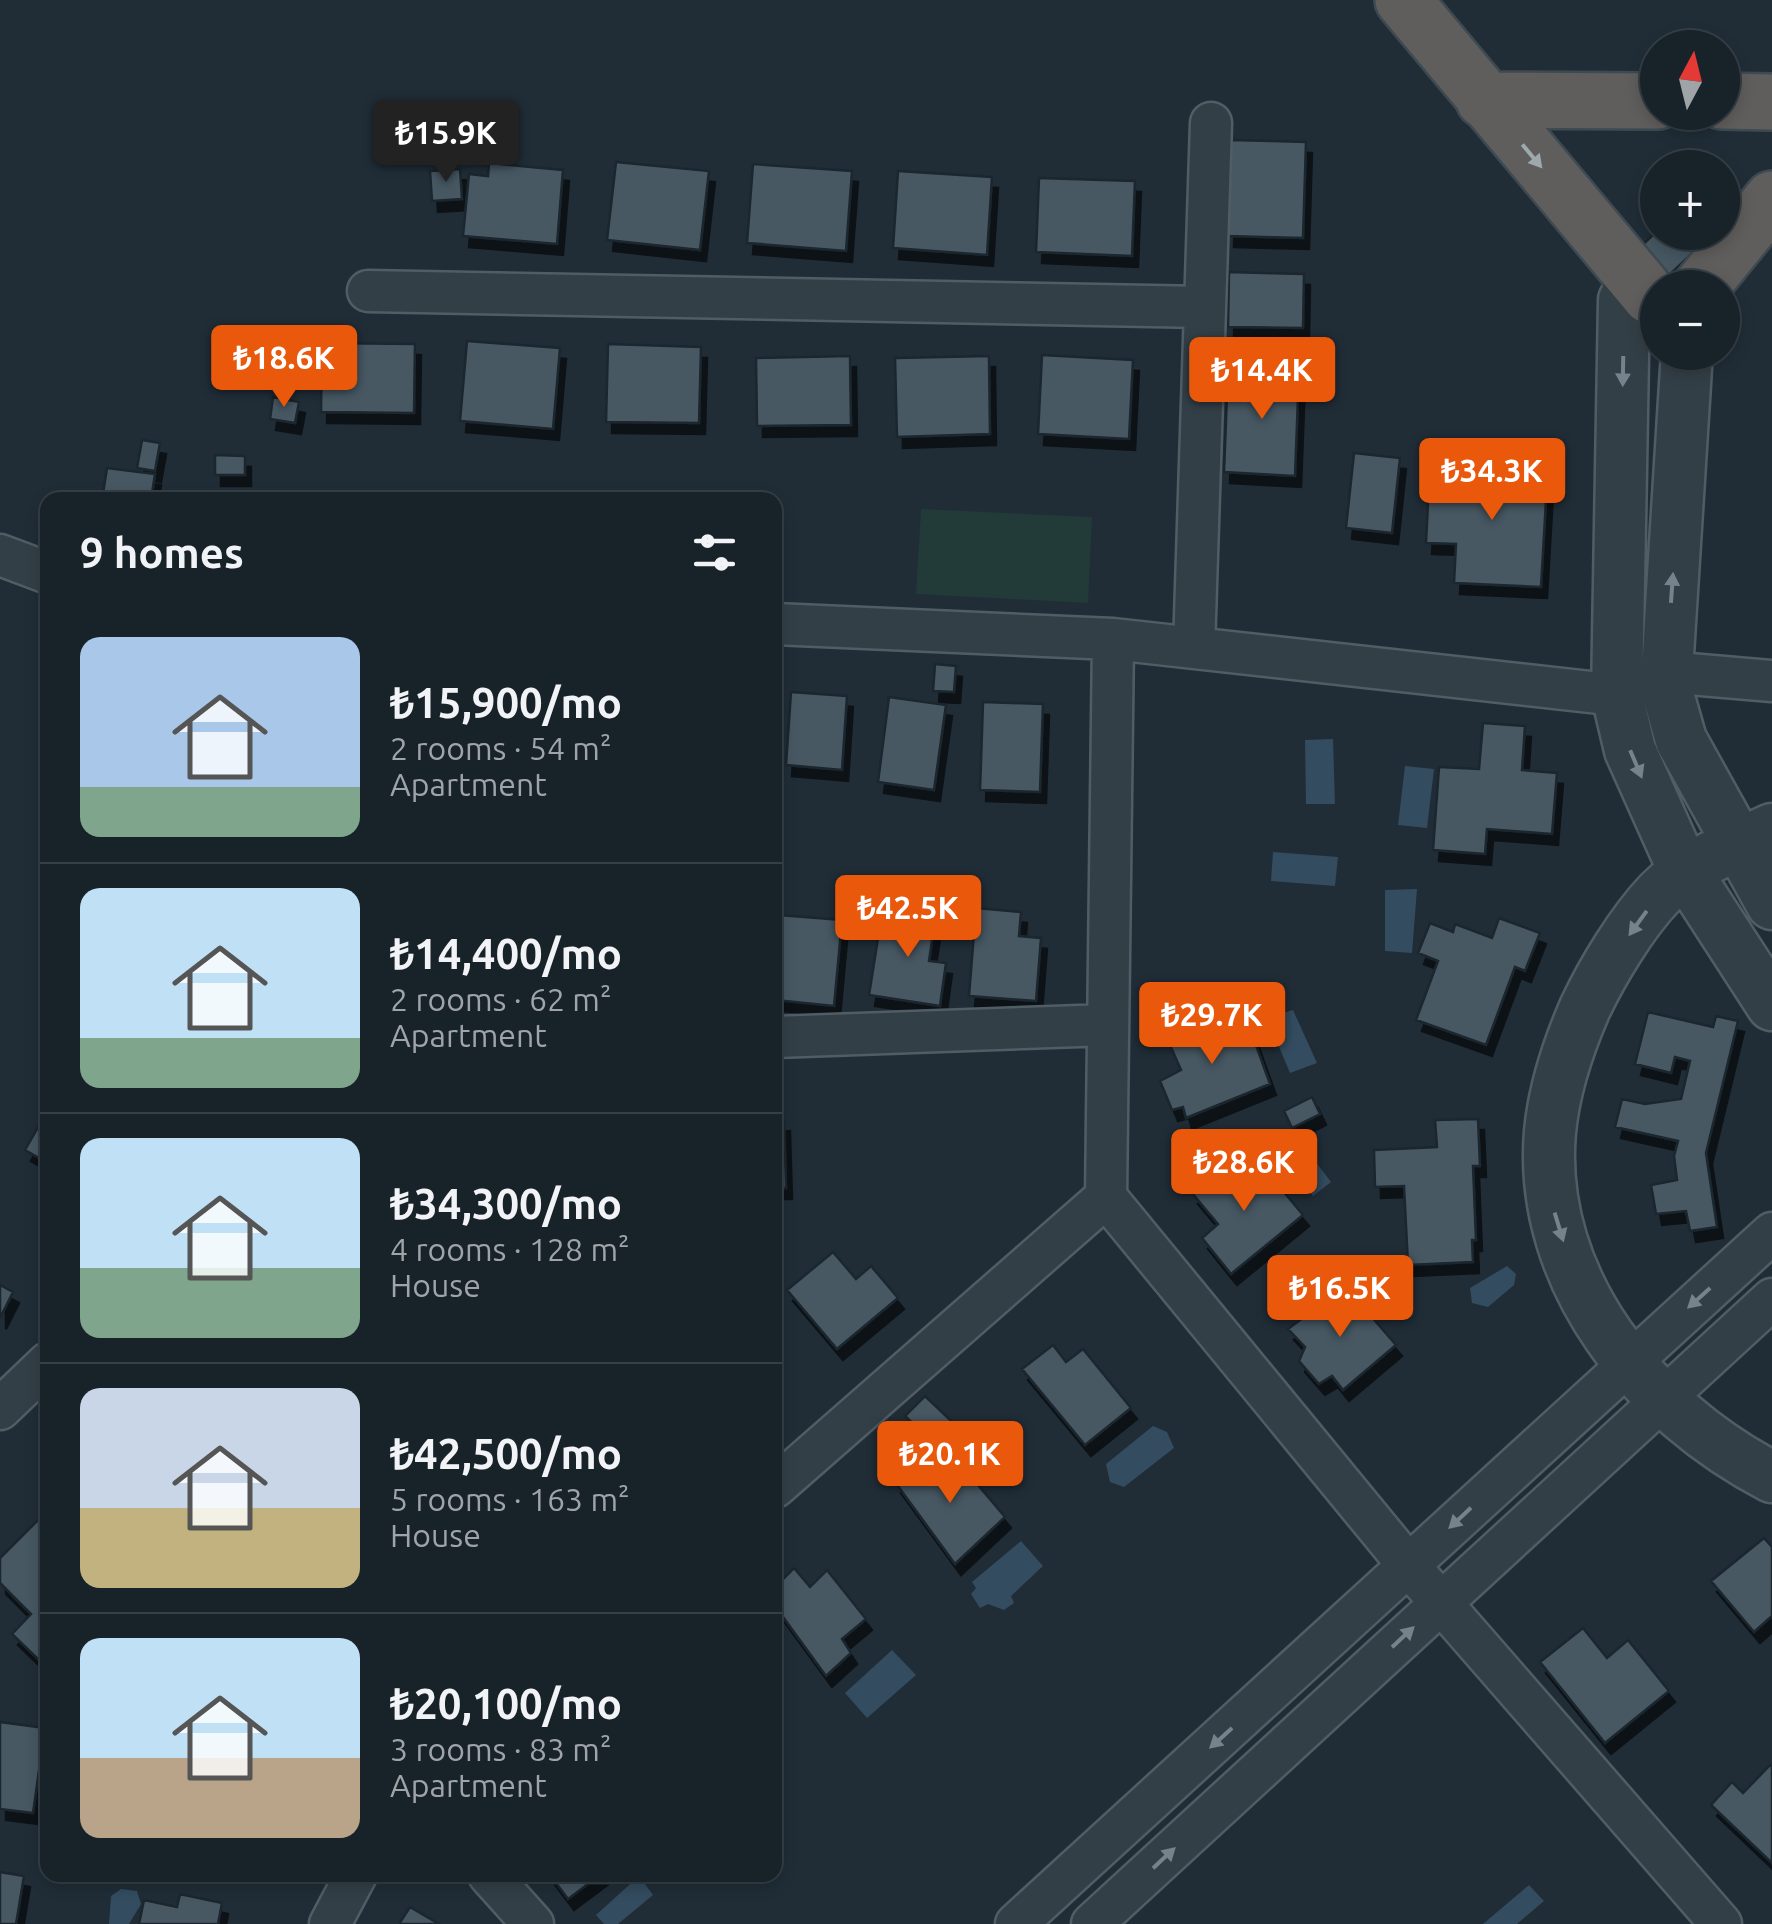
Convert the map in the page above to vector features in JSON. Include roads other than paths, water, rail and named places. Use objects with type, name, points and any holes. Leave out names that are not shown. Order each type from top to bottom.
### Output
[{"type":"highway","points":[[1403,0],[1484,100],[1647,270]]},
{"type":"highway","points":[[1484,100],[1640,101]]},
{"type":"highway","points":[[1740,102],[1772,102]]},
{"type":"highway","points":[[1694,270],[1772,199]]},
{"type":"street","points":[[1194,648],[1211,123]]},
{"type":"street","points":[[368,291],[1205,306]]},
{"type":"street","points":[[1640,298],[1624,300],[1618,695],[1630,750],[1686,873],[1772,1005]]},
{"type":"street","points":[[1687,370],[1666,687],[1680,740],[1754,837],[1772,904]]},
{"type":"street","points":[[0,555],[40,570]]},
{"type":"street","points":[[782,624],[1112,640],[1618,695]]},
{"type":"street","points":[[1112,640],[1106,1197],[1409,1566],[1722,1924]]},
{"type":"street","points":[[1666,672],[1772,681]]},
{"type":"street","points":[[1754,837],[1686,873],[1660,893],[1601,974],[1566,1050],[1550,1132],[1554,1210],[1573,1274],[1599,1322],[1627,1363],[1664,1401],[1701,1433],[1772,1477]]},
{"type":"street","points":[[782,1037],[1108,1024]]},
{"type":"street","points":[[782,1480],[1106,1197]]},
{"type":"street","points":[[1016,1924],[1772,1233]]},
{"type":"street","points":[[1092,1924],[1772,1299]]},
{"type":"street","points":[[330,1924],[352,1882]]},
{"type":"street","points":[[495,1882],[533,1924]]},
{"type":"water","points":[[1333,739],[1335,804],[1306,804],[1305,740]]},
{"type":"water","points":[[1405,766],[1434,769],[1427,828],[1398,825]]},
{"type":"water","points":[[1273,852],[1338,857],[1335,886],[1271,881]]},
{"type":"water","points":[[1417,889],[1412,953],[1385,951],[1385,890]]},
{"type":"water","points":[[1293,1010],[1317,1063],[1290,1073],[1267,1018]]},
{"type":"water","points":[[1299,1140],[1331,1182],[1313,1196],[1281,1154]]},
{"type":"water","points":[[1507,1266],[1516,1274],[1514,1285],[1488,1307],[1472,1303],[1470,1288]]},
{"type":"water","points":[[1153,1426],[1167,1432],[1174,1448],[1124,1487],[1110,1482],[1106,1464]]},
{"type":"water","points":[[1021,1541],[1043,1566],[1011,1596],[1014,1603],[1004,1610],[988,1604],[980,1608],[971,1594],[976,1588],[972,1582]]},
{"type":"water","points":[[892,1650],[916,1675],[867,1718],[845,1693]]},
{"type":"water","points":[[632,1882],[643,1882],[653,1895],[618,1924],[604,1924],[596,1915]]},
{"type":"water","points":[[1529,1885],[1544,1901],[1517,1924],[1483,1924]]},
{"type":"water","points":[[121,1889],[137,1891],[141,1904],[129,1924],[109,1924],[111,1896]]}]
